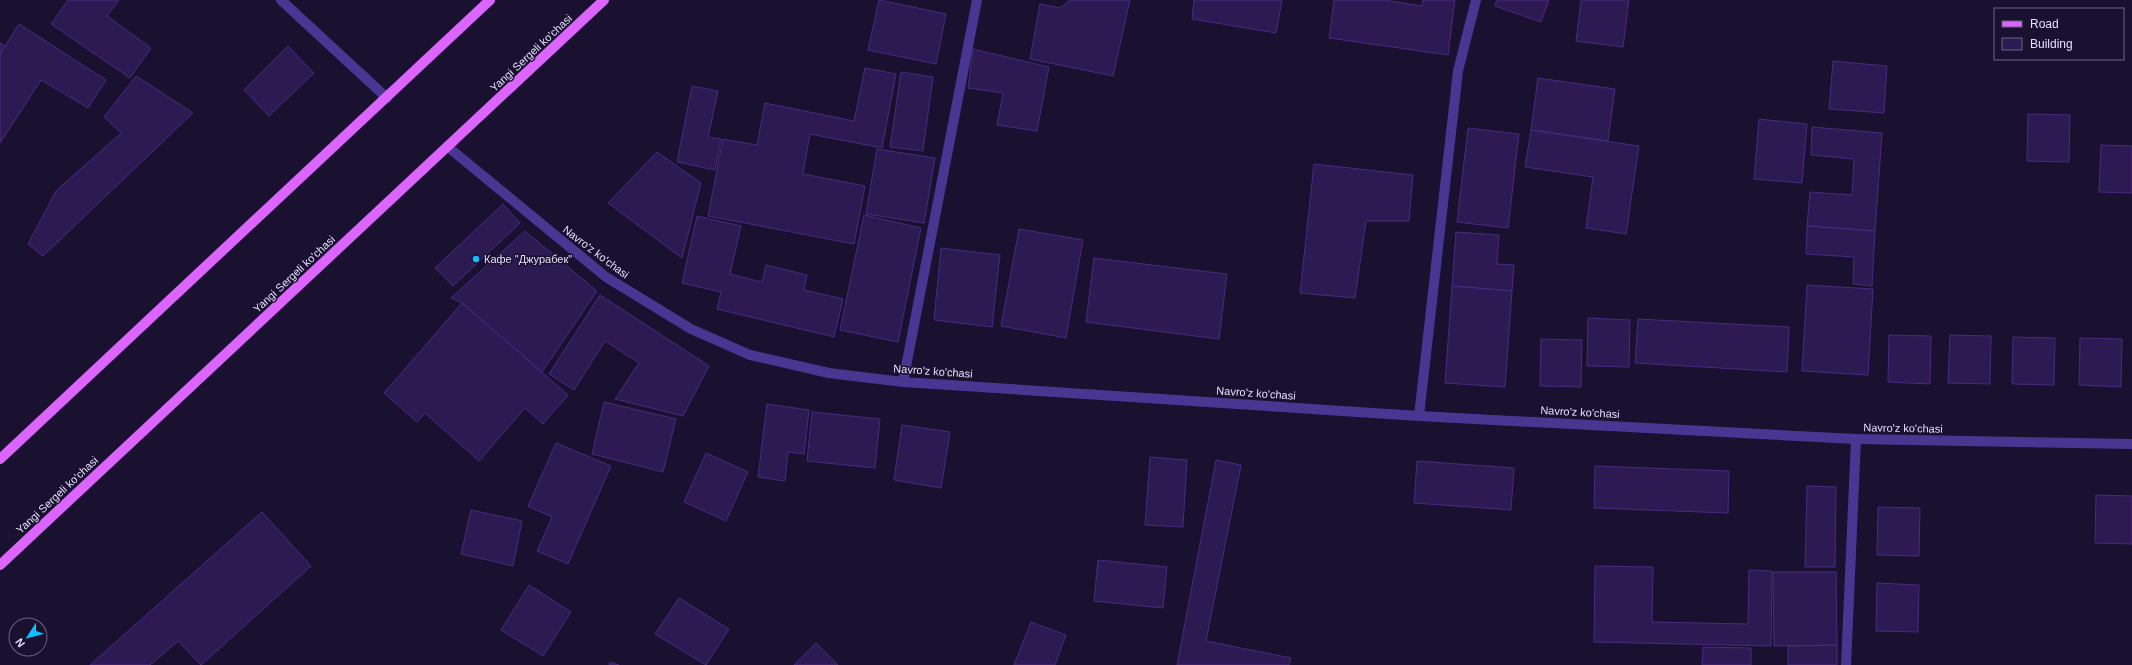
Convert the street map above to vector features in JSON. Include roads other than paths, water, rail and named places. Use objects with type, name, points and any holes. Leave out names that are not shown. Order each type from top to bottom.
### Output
[{"type":"main road","points":[[0,459],[490,0]]},
{"type":"main road","name":"Yangi Sergeli ko'chasi","points":[[0,565],[604,0]]},
{"type":"street","points":[[281,0],[387,98]]},
{"type":"street","points":[[903,382],[977,0]]},
{"type":"street","points":[[1419,416],[1458,70],[1476,0]]},
{"type":"street","name":"Navro'z ko'chasi","points":[[448,147],[606,277],[691,329],[750,355],[829,373],[903,382],[1419,416],[1856,439],[2132,444]]},
{"type":"street","points":[[1846,665],[1856,439]]},
{"type":"place","name":"Кафе \"Джурабек\"","points":[[476,259]]}]
